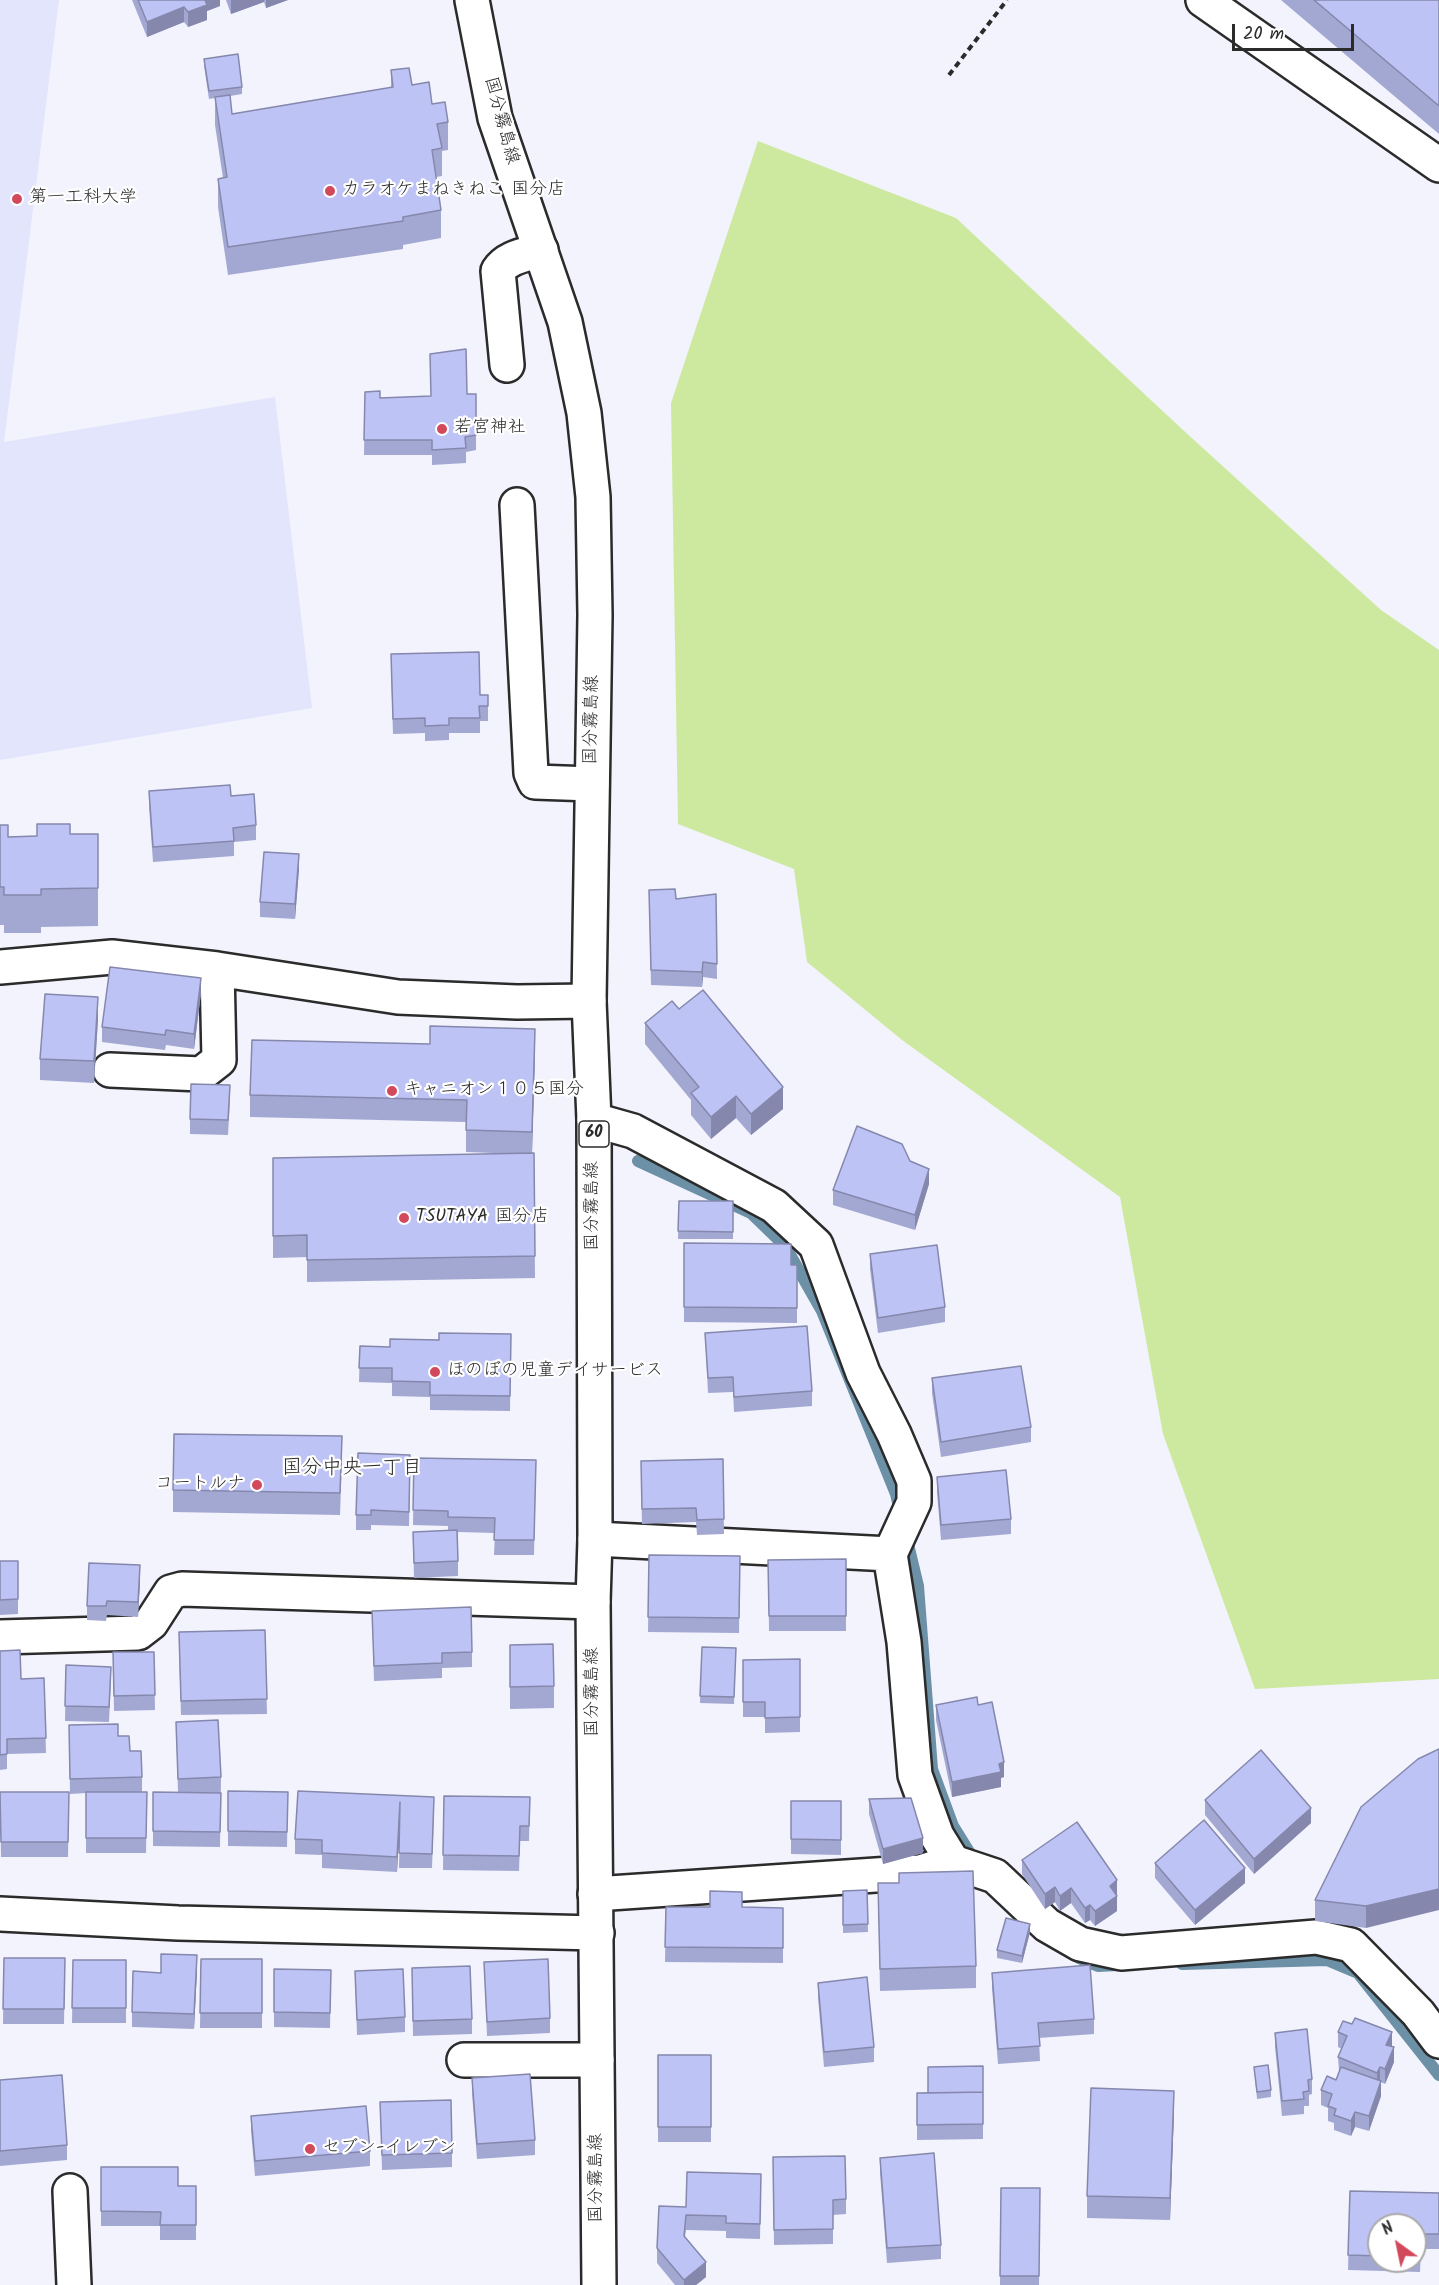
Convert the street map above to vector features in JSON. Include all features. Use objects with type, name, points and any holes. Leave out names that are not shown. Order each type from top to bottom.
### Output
[{"type":"street","name":"国分霧島線","points":[[472,0],[495,118],[565,322],[584,413],[593,497],[595,615],[589,1001],[594,1120],[595,1539],[593,1602],[599,2285]]},
{"type":"street","points":[[1203,0],[1439,165]]},
{"type":"street","points":[[507,365],[498,271],[503,263],[541,250]]},
{"type":"street","points":[[517,505],[531,773],[535,782],[592,784]]},
{"type":"street","points":[[0,967],[112,957],[217,969],[398,996],[517,1002],[589,1001]]},
{"type":"street","points":[[110,1070],[201,1074],[219,1060],[217,969]]},
{"type":"street","points":[[594,1120],[633,1131],[774,1206],[816,1245],[863,1373],[894,1434],[914,1481],[914,1502],[891,1551],[904,1642],[915,1775],[937,1836],[971,1868],[1047,1925],[1080,1944],[1121,1953],[1316,1937],[1351,1945],[1418,2013],[1439,2041]]},
{"type":"street","points":[[595,1539],[891,1551]]},
{"type":"street","points":[[0,1637],[138,1633],[151,1623],[171,1592],[182,1589],[593,1602]]},
{"type":"street","points":[[595,1894],[971,1868]]},
{"type":"street","points":[[0,1914],[178,1923],[597,1933]]},
{"type":"street","points":[[464,2060],[597,2060]]},
{"type":"street","points":[[70,2191],[74,2285]]},
{"type":"path","points":[[949,75],[1007,0]]},
{"type":"shaded area","name":"第一工科大学","points":[[0,0],[59,0],[4,442],[275,397],[312,708],[0,760]]},
{"type":"green space","points":[[758,141],[956,218],[1183,430],[1381,610],[1439,650],[1439,1679],[1255,1689],[1163,1434],[1120,1197],[902,1040],[807,962],[794,869],[678,824],[671,403]]},
{"type":"building","points":[[138,0],[205,0],[207,5],[188,12],[184,7],[147,22]]},
{"type":"building","points":[[1314,0],[1439,0],[1439,106]]},
{"type":"building","points":[[238,54],[242,87],[209,91],[204,59]]},
{"type":"building","name":"カラオケまねきねこ 国分店","points":[[409,68],[412,85],[429,82],[432,104],[445,102],[448,122],[437,124],[442,148],[432,150],[441,210],[403,217],[403,221],[228,247],[218,179],[227,177],[215,97],[230,95],[232,114],[393,87],[391,70]]},
{"type":"building","points":[[466,349],[467,394],[476,394],[476,435],[465,437],[466,448],[432,450],[432,440],[364,440],[365,392],[380,391],[380,398],[431,396],[430,354]]},
{"type":"building","points":[[479,652],[480,695],[488,695],[488,706],[479,706],[480,718],[449,718],[449,725],[425,726],[425,718],[393,719],[391,654]]},
{"type":"building","points":[[230,785],[231,796],[254,794],[256,825],[233,828],[234,841],[153,847],[149,791]]},
{"type":"building","points":[[37,824],[70,824],[70,834],[98,834],[98,888],[41,889],[41,895],[4,895],[4,887],[0,887],[0,825],[8,825],[8,837],[37,836]]},
{"type":"building","points":[[264,852],[299,854],[295,904],[260,902]]},
{"type":"building","points":[[675,889],[676,899],[716,894],[717,964],[703,962],[702,972],[651,970],[649,890]]},
{"type":"building","points":[[110,967],[201,978],[194,1034],[166,1030],[165,1035],[102,1027]]},
{"type":"building","points":[[703,990],[783,1087],[751,1114],[736,1096],[711,1117],[691,1093],[699,1087],[645,1023],[672,1001],[679,1009]]},
{"type":"building","points":[[45,994],[98,997],[94,1061],[40,1059]]},
{"type":"building","name":"キャニオン１０５国分","points":[[430,1026],[535,1029],[532,1132],[466,1130],[467,1100],[250,1095],[252,1040],[430,1044]]},
{"type":"building","points":[[191,1084],[230,1085],[228,1120],[190,1119]]},
{"type":"building","points":[[857,1126],[902,1144],[910,1161],[929,1169],[915,1215],[833,1190]]},
{"type":"building","name":"TSUTAYA 国分店","points":[[534,1153],[535,1256],[307,1260],[307,1235],[273,1236],[273,1158]]},
{"type":"building","points":[[679,1201],[733,1201],[733,1232],[678,1231]]},
{"type":"building","points":[[684,1243],[791,1244],[791,1265],[797,1265],[797,1308],[684,1307]]},
{"type":"building","points":[[937,1245],[945,1307],[878,1318],[870,1254]]},
{"type":"building","points":[[807,1326],[812,1391],[734,1397],[733,1377],[708,1378],[705,1333]]},
{"type":"building","name":"ほのぼの児童デイサービス","points":[[439,1333],[511,1334],[510,1396],[430,1395],[430,1382],[392,1381],[392,1368],[359,1368],[360,1346],[390,1347],[390,1339],[439,1340]]},
{"type":"building","points":[[1021,1366],[1031,1427],[941,1442],[932,1378]]},
{"type":"building","name":"コートルナ","points":[[174,1434],[342,1436],[340,1493],[173,1490]]},
{"type":"building","points":[[358,1453],[410,1455],[409,1512],[371,1510],[371,1515],[356,1515]]},
{"type":"building","points":[[414,1458],[536,1460],[534,1540],[494,1540],[495,1518],[448,1517],[448,1511],[413,1510]]},
{"type":"building","points":[[723,1459],[724,1519],[697,1520],[696,1508],[642,1509],[641,1461]]},
{"type":"building","points":[[1006,1470],[1011,1519],[941,1525],[937,1477]]},
{"type":"building","points":[[457,1530],[458,1561],[414,1563],[413,1532]]},
{"type":"building","points":[[649,1555],[740,1556],[739,1618],[648,1617]]},
{"type":"building","points":[[846,1559],[846,1616],[769,1616],[768,1560]]},
{"type":"building","points":[[0,1561],[18,1561],[18,1599],[0,1600]]},
{"type":"building","points":[[89,1563],[140,1565],[138,1602],[107,1601],[106,1606],[87,1606]]},
{"type":"building","points":[[471,1607],[472,1652],[442,1653],[442,1663],[374,1666],[372,1611]]},
{"type":"building","points":[[265,1630],[267,1699],[181,1701],[179,1632]]},
{"type":"building","points":[[553,1644],[554,1686],[510,1687],[510,1645]]},
{"type":"building","points":[[702,1647],[736,1648],[734,1697],[700,1696]]},
{"type":"building","points":[[20,1650],[21,1679],[44,1678],[46,1738],[7,1739],[7,1754],[0,1755],[0,1651]]},
{"type":"building","points":[[113,1652],[154,1652],[155,1695],[114,1696]]},
{"type":"building","points":[[800,1659],[800,1717],[765,1718],[765,1702],[743,1702],[743,1660]]},
{"type":"building","points":[[66,1665],[111,1667],[109,1707],[65,1706]]},
{"type":"building","points":[[977,1697],[978,1705],[992,1702],[1004,1762],[999,1764],[1001,1772],[952,1782],[936,1705]]},
{"type":"building","points":[[218,1720],[221,1777],[178,1779],[176,1722]]},
{"type":"building","points":[[118,1724],[118,1736],[129,1736],[130,1751],[141,1751],[142,1777],[70,1779],[69,1725]]},
{"type":"building","points":[[1439,1749],[1439,1889],[1366,1906],[1315,1900],[1361,1807],[1418,1759]]},
{"type":"building","points":[[1261,1750],[1311,1808],[1254,1859],[1205,1800]]},
{"type":"building","points":[[228,1791],[288,1792],[287,1832],[228,1831]]},
{"type":"building","points":[[298,1791],[434,1797],[432,1854],[399,1853],[400,1802],[397,1857],[322,1853],[322,1840],[295,1839]]},
{"type":"building","points":[[0,1792],[69,1792],[68,1842],[1,1842]]},
{"type":"building","points":[[86,1792],[147,1792],[146,1838],[86,1838]]},
{"type":"building","points":[[153,1792],[221,1793],[220,1832],[153,1831]]},
{"type":"building","points":[[444,1796],[530,1797],[529,1826],[520,1826],[519,1856],[443,1855]]},
{"type":"building","points":[[911,1798],[923,1838],[883,1849],[869,1799]]},
{"type":"building","points":[[791,1801],[841,1801],[841,1840],[791,1839]]},
{"type":"building","points":[[1204,1820],[1245,1868],[1195,1910],[1155,1863]]},
{"type":"building","points":[[1077,1822],[1117,1880],[1110,1886],[1117,1896],[1095,1911],[1090,1905],[1085,1908],[1071,1888],[1060,1896],[1055,1887],[1045,1894],[1022,1860]]},
{"type":"building","points":[[973,1871],[976,1966],[880,1969],[878,1883],[899,1883],[899,1873]]},
{"type":"building","points":[[867,1890],[868,1924],[843,1925],[843,1891]]},
{"type":"building","points":[[710,1891],[742,1892],[742,1907],[783,1908],[783,1948],[665,1947],[666,1907],[710,1907]]},
{"type":"building","points":[[1006,1918],[1030,1924],[1022,1956],[997,1950]]},
{"type":"building","points":[[161,1954],[197,1955],[194,2014],[132,2012],[133,1971],[161,1973]]},
{"type":"building","points":[[4,1958],[65,1958],[64,2009],[3,2009]]},
{"type":"building","points":[[201,1959],[262,1959],[262,2013],[200,2013]]},
{"type":"building","points":[[548,1959],[550,2018],[487,2022],[484,1962]]},
{"type":"building","points":[[73,1960],[126,1960],[126,2008],[72,2008]]},
{"type":"building","points":[[1090,1965],[1094,2019],[1038,2023],[1040,2046],[998,2049],[992,1973]]},
{"type":"building","points":[[470,1966],[472,2019],[413,2021],[412,1968]]},
{"type":"building","points":[[274,1969],[331,1970],[330,2013],[274,2012]]},
{"type":"building","points":[[403,1969],[405,2017],[357,2020],[355,1971]]},
{"type":"building","points":[[867,1977],[874,2047],[824,2052],[818,1983]]},
{"type":"building","points":[[1355,2018],[1392,2032],[1386,2045],[1394,2047],[1385,2069],[1380,2067],[1377,2073],[1338,2057],[1347,2036],[1338,2032],[1343,2021],[1352,2024]]},
{"type":"building","points":[[1307,2029],[1312,2079],[1308,2080],[1309,2091],[1303,2092],[1304,2099],[1282,2101],[1275,2033]]},
{"type":"building","points":[[658,2055],[711,2055],[711,2127],[658,2127]]},
{"type":"building","points":[[1268,2065],[1271,2090],[1257,2092],[1254,2067]]},
{"type":"building","points":[[983,2066],[983,2092],[928,2093],[928,2067]]},
{"type":"building","points":[[1341,2067],[1381,2081],[1369,2116],[1355,2112],[1351,2121],[1334,2115],[1336,2109],[1328,2106],[1332,2094],[1321,2090],[1327,2076],[1336,2080]]},
{"type":"building","points":[[530,2074],[535,2140],[477,2144],[472,2078]]},
{"type":"building","points":[[62,2075],[67,2145],[0,2151],[0,2080]]},
{"type":"building","points":[[1091,2088],[1174,2091],[1170,2198],[1087,2196]]},
{"type":"building","points":[[983,2092],[983,2124],[917,2125],[917,2093]]},
{"type":"building","points":[[451,2100],[452,2153],[382,2155],[380,2102]]},
{"type":"building","name":"セブン-イレブン","points":[[366,2106],[370,2151],[255,2161],[251,2116]]},
{"type":"building","points":[[934,2153],[941,2245],[887,2248],[880,2158]]},
{"type":"building","points":[[845,2156],[846,2199],[833,2200],[833,2229],[774,2230],[773,2157]]},
{"type":"building","points":[[101,2167],[178,2167],[178,2186],[196,2186],[196,2225],[160,2225],[161,2212],[101,2211]]},
{"type":"building","points":[[687,2172],[761,2174],[760,2224],[726,2223],[726,2216],[686,2215],[684,2236],[706,2262],[684,2280],[657,2248],[659,2206],[686,2207]]},
{"type":"building","points":[[1001,2188],[1040,2188],[1039,2276],[1000,2276]]},
{"type":"building","points":[[1350,2191],[1439,2193],[1439,2234],[1427,2234],[1427,2213],[1367,2213],[1367,2256],[1348,2255]]},
{"type":"waterway","points":[[638,1161],[751,1213],[785,1246],[822,1311],[896,1494],[901,1516]]},
{"type":"waterway","points":[[906,1536],[918,1586],[932,1769],[953,1826],[974,1860]]},
{"type":"waterway","points":[[1079,1958],[1098,1966],[1117,1965]]},
{"type":"waterway","points":[[1182,1964],[1327,1960],[1358,1973],[1439,2075]]},
{"type":"place","name":"カラオケまねきねこ 国分店","points":[[330,191]]},
{"type":"place","name":"第一工科大学","points":[[17,199]]},
{"type":"place","name":"若宮神社","points":[[442,429]]},
{"type":"place","name":"キャニオン１０５国分","points":[[392,1091]]},
{"type":"place","name":"TSUTAYA 国分店","points":[[404,1218]]},
{"type":"place","name":"ほのぼの児童デイサービス","points":[[435,1372]]},
{"type":"place","name":"コートルナ","points":[[257,1485]]},
{"type":"place","name":"セブン-イレブン","points":[[310,2149]]},
{"type":"district","name":"国分中央一丁目","points":[[352,1470]]}]
